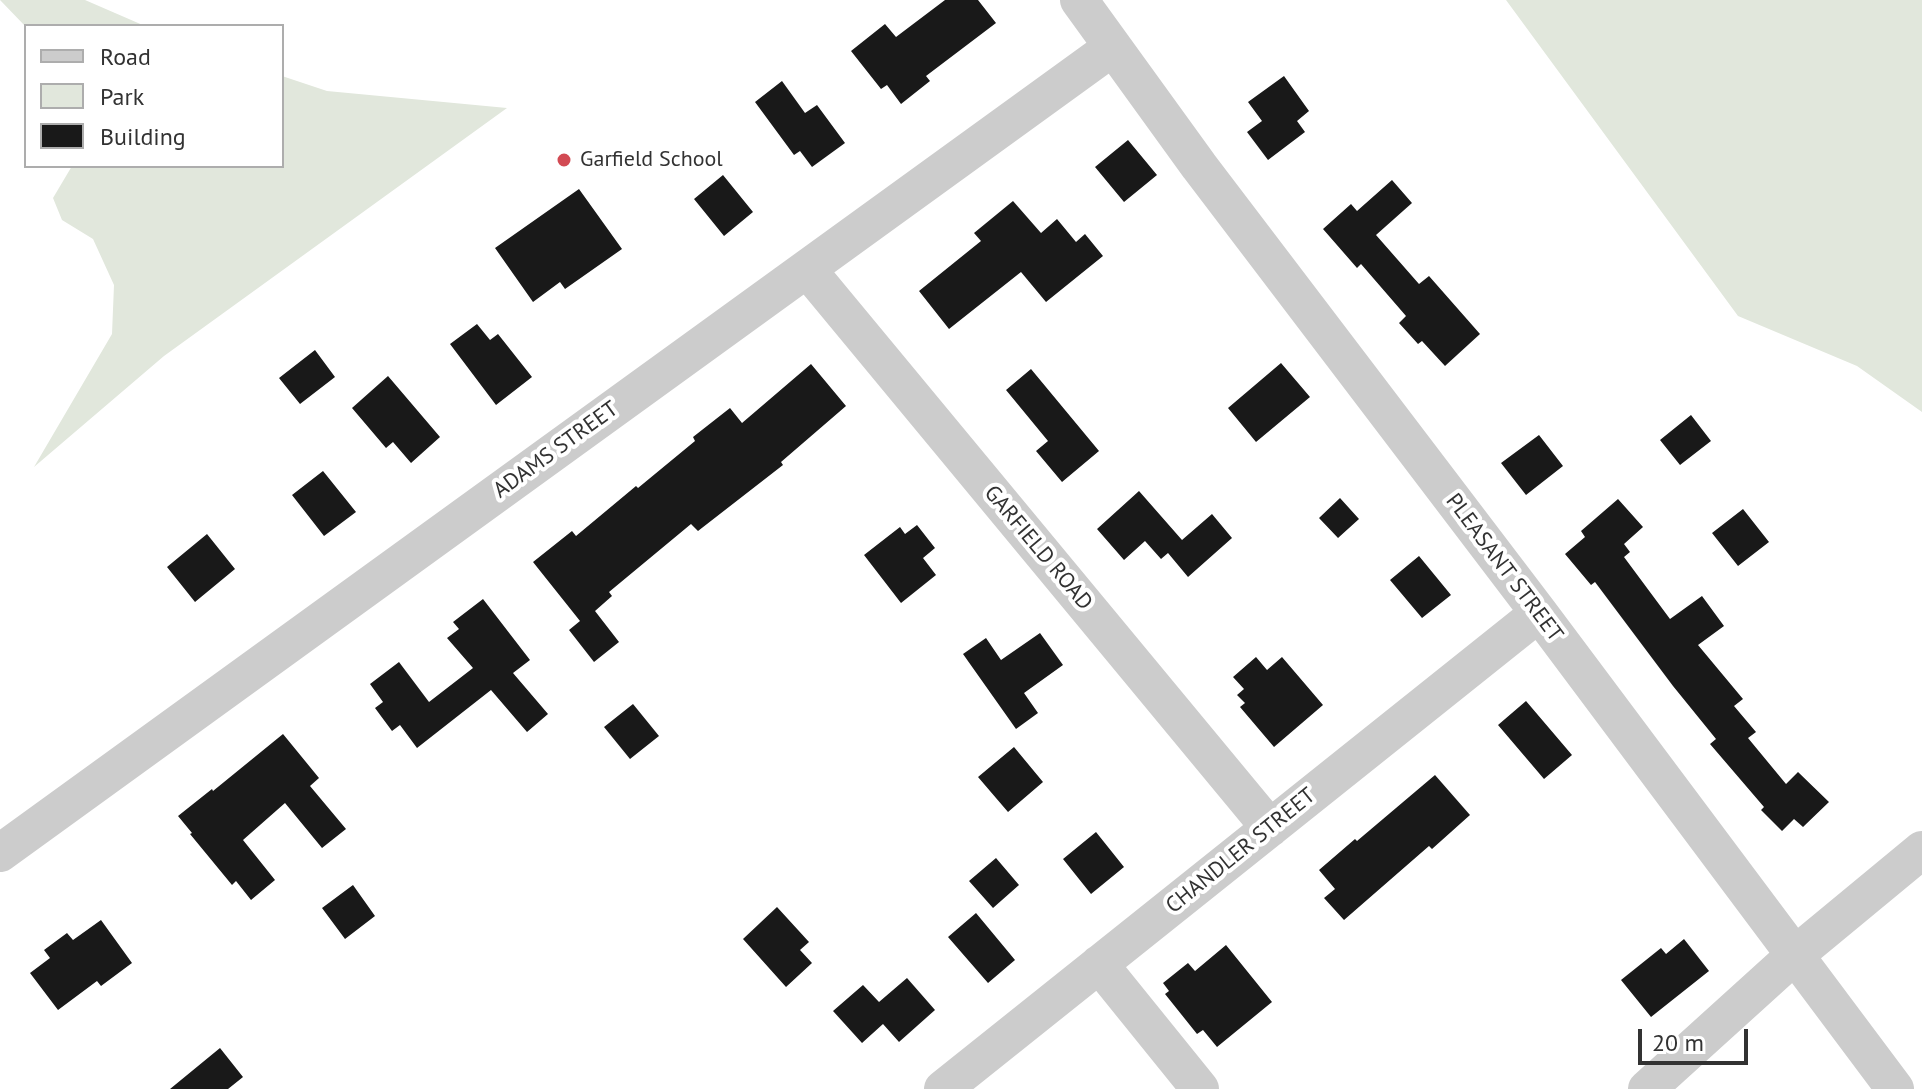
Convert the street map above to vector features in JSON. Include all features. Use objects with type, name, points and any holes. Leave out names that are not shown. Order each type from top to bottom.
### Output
[{"type":"street","name":"PLEASANT STREET","points":[[1079,0],[1199,166],[1895,1089]]},
{"type":"street","name":"ADAMS STREET","points":[[0,853],[1113,47]]},
{"type":"street","name":"GARFIELD ROAD","points":[[807,269],[1270,828]]},
{"type":"street","name":"CHANDLER STREET","points":[[943,1089],[1539,613]]},
{"type":"street","points":[[1647,1089],[1795,955],[1922,850]]},
{"type":"street","points":[[1099,964],[1200,1089]]},
{"type":"green space","points":[[0,0],[85,0],[140,24],[24,24]]},
{"type":"green space","points":[[1506,0],[1922,0],[1922,412],[1857,366],[1738,316]]},
{"type":"green space","points":[[284,77],[327,91],[507,108],[164,356],[34,467],[112,334],[114,285],[93,239],[62,220],[53,198],[71,168],[284,168]]},
{"type":"building","points":[[945,0],[978,0],[996,23],[926,76],[930,81],[901,104],[887,85],[881,89],[851,51],[885,24],[896,37]]},
{"type":"building","points":[[1284,76],[1309,111],[1297,121],[1305,132],[1268,160],[1247,132],[1262,121],[1248,102]]},
{"type":"building","points":[[782,81],[805,113],[817,105],[845,143],[812,167],[800,151],[794,155],[755,102]]},
{"type":"building","points":[[1128,140],[1157,175],[1124,202],[1095,167]]},
{"type":"building","points":[[723,175],[753,212],[724,236],[694,199]]},
{"type":"building","points":[[1392,180],[1412,203],[1376,235],[1419,284],[1429,276],[1480,334],[1445,366],[1422,341],[1418,344],[1399,323],[1406,316],[1361,264],[1357,268],[1323,229],[1351,204],[1357,211]]},
{"type":"building","points":[[579,189],[622,249],[565,289],[560,282],[533,302],[495,248]]},
{"type":"building","points":[[1013,201],[1041,233],[1057,219],[1076,242],[1085,234],[1103,256],[1046,302],[1021,272],[949,329],[919,291],[981,241],[974,233]]},
{"type":"building","points":[[477,324],[490,340],[498,334],[532,377],[496,405],[450,344]]},
{"type":"building","points":[[315,350],[335,377],[300,404],[279,378]]},
{"type":"building","points":[[1281,363],[1310,397],[1256,442],[1228,408]]},
{"type":"building","points":[[811,364],[846,406],[781,462],[783,465],[698,531],[691,524],[609,592],[612,596],[595,611],[619,642],[594,662],[569,630],[580,621],[533,562],[572,531],[576,536],[636,486],[638,488],[730,408],[742,423]]},
{"type":"building","points":[[1031,369],[1099,451],[1062,482],[1036,451],[1048,441],[1006,390]]},
{"type":"building","points":[[388,376],[440,437],[411,463],[393,442],[386,448],[352,408]]},
{"type":"building","points":[[1691,415],[1711,441],[1680,465],[1660,440]]},
{"type":"building","points":[[1539,435],[1563,466],[1526,495],[1501,463]]},
{"type":"building","points":[[323,471],[356,512],[324,536],[292,495]]},
{"type":"building","points":[[1139,491],[1182,540],[1212,514],[1232,538],[1188,577],[1168,553],[1161,559],[1145,541],[1124,560],[1097,529]]},
{"type":"building","points":[[1340,498],[1359,519],[1338,538],[1319,518]]},
{"type":"building","points":[[1618,499],[1643,527],[1624,544],[1630,552],[1624,557],[1670,619],[1702,596],[1724,626],[1698,645],[1743,699],[1734,706],[1756,732],[1748,738],[1786,784],[1798,772],[1829,802],[1803,827],[1794,819],[1782,831],[1761,810],[1764,807],[1710,744],[1716,739],[1595,582],[1591,585],[1565,554],[1585,537],[1581,531]]},
{"type":"building","points":[[1743,509],[1769,542],[1738,566],[1712,533]]},
{"type":"building","points":[[917,525],[935,548],[923,558],[936,575],[901,603],[864,555],[900,527],[905,534]]},
{"type":"building","points":[[207,534],[235,569],[195,602],[167,567]]},
{"type":"building","points":[[1419,556],[1451,595],[1422,618],[1390,580]]},
{"type":"building","points":[[483,599],[530,660],[513,673],[548,714],[527,732],[491,690],[417,748],[400,725],[392,731],[375,708],[383,702],[370,684],[399,662],[429,702],[473,668],[447,638],[459,629],[453,622]]},
{"type":"building","points":[[1040,633],[1063,665],[1024,693],[1038,713],[1016,729],[963,654],[986,638],[1001,660]]},
{"type":"building","points":[[1256,657],[1267,670],[1282,657],[1323,705],[1274,747],[1240,707],[1245,703],[1237,695],[1244,689],[1233,677]]},
{"type":"building","points":[[1526,701],[1572,755],[1544,779],[1498,725]]},
{"type":"building","points":[[633,704],[659,736],[630,759],[604,727]]},
{"type":"building","points":[[283,734],[319,778],[310,786],[346,829],[322,848],[285,803],[243,840],[275,880],[251,900],[236,881],[232,885],[178,816]]},
{"type":"building","points":[[1014,747],[1043,782],[1008,812],[978,777]]},
{"type":"building","points":[[1435,775],[1470,815],[1432,849],[1429,846],[1344,920],[1324,898],[1335,889],[1319,870]]},
{"type":"building","points":[[1096,832],[1124,867],[1091,894],[1063,859]]},
{"type":"building","points":[[996,858],[1019,885],[993,908],[969,881]]},
{"type":"building","points":[[353,885],[375,916],[345,939],[322,908]]},
{"type":"building","points":[[777,907],[809,942],[800,950],[812,963],[786,987],[743,939]]},
{"type":"building","points":[[976,913],[1015,960],[988,983],[948,937]]},
{"type":"building","points":[[101,920],[132,963],[101,986],[97,981],[58,1010],[30,973],[50,958],[44,950],[67,933],[73,940]]},
{"type":"building","points":[[1684,939],[1709,971],[1651,1017],[1621,980],[1661,948],[1666,954]]},
{"type":"building","points":[[1226,945],[1272,1002],[1217,1047],[1203,1030],[1197,1034],[1165,994],[1169,991],[1163,983],[1188,963],[1195,971]]},
{"type":"building","points":[[907,978],[935,1010],[899,1042],[883,1024],[862,1043],[833,1011],[863,985],[879,1002]]},
{"type":"building","points":[[220,1048],[243,1077],[228,1089],[170,1089]]},
{"type":"place","name":"Garfield School","points":[[564,160]]}]
